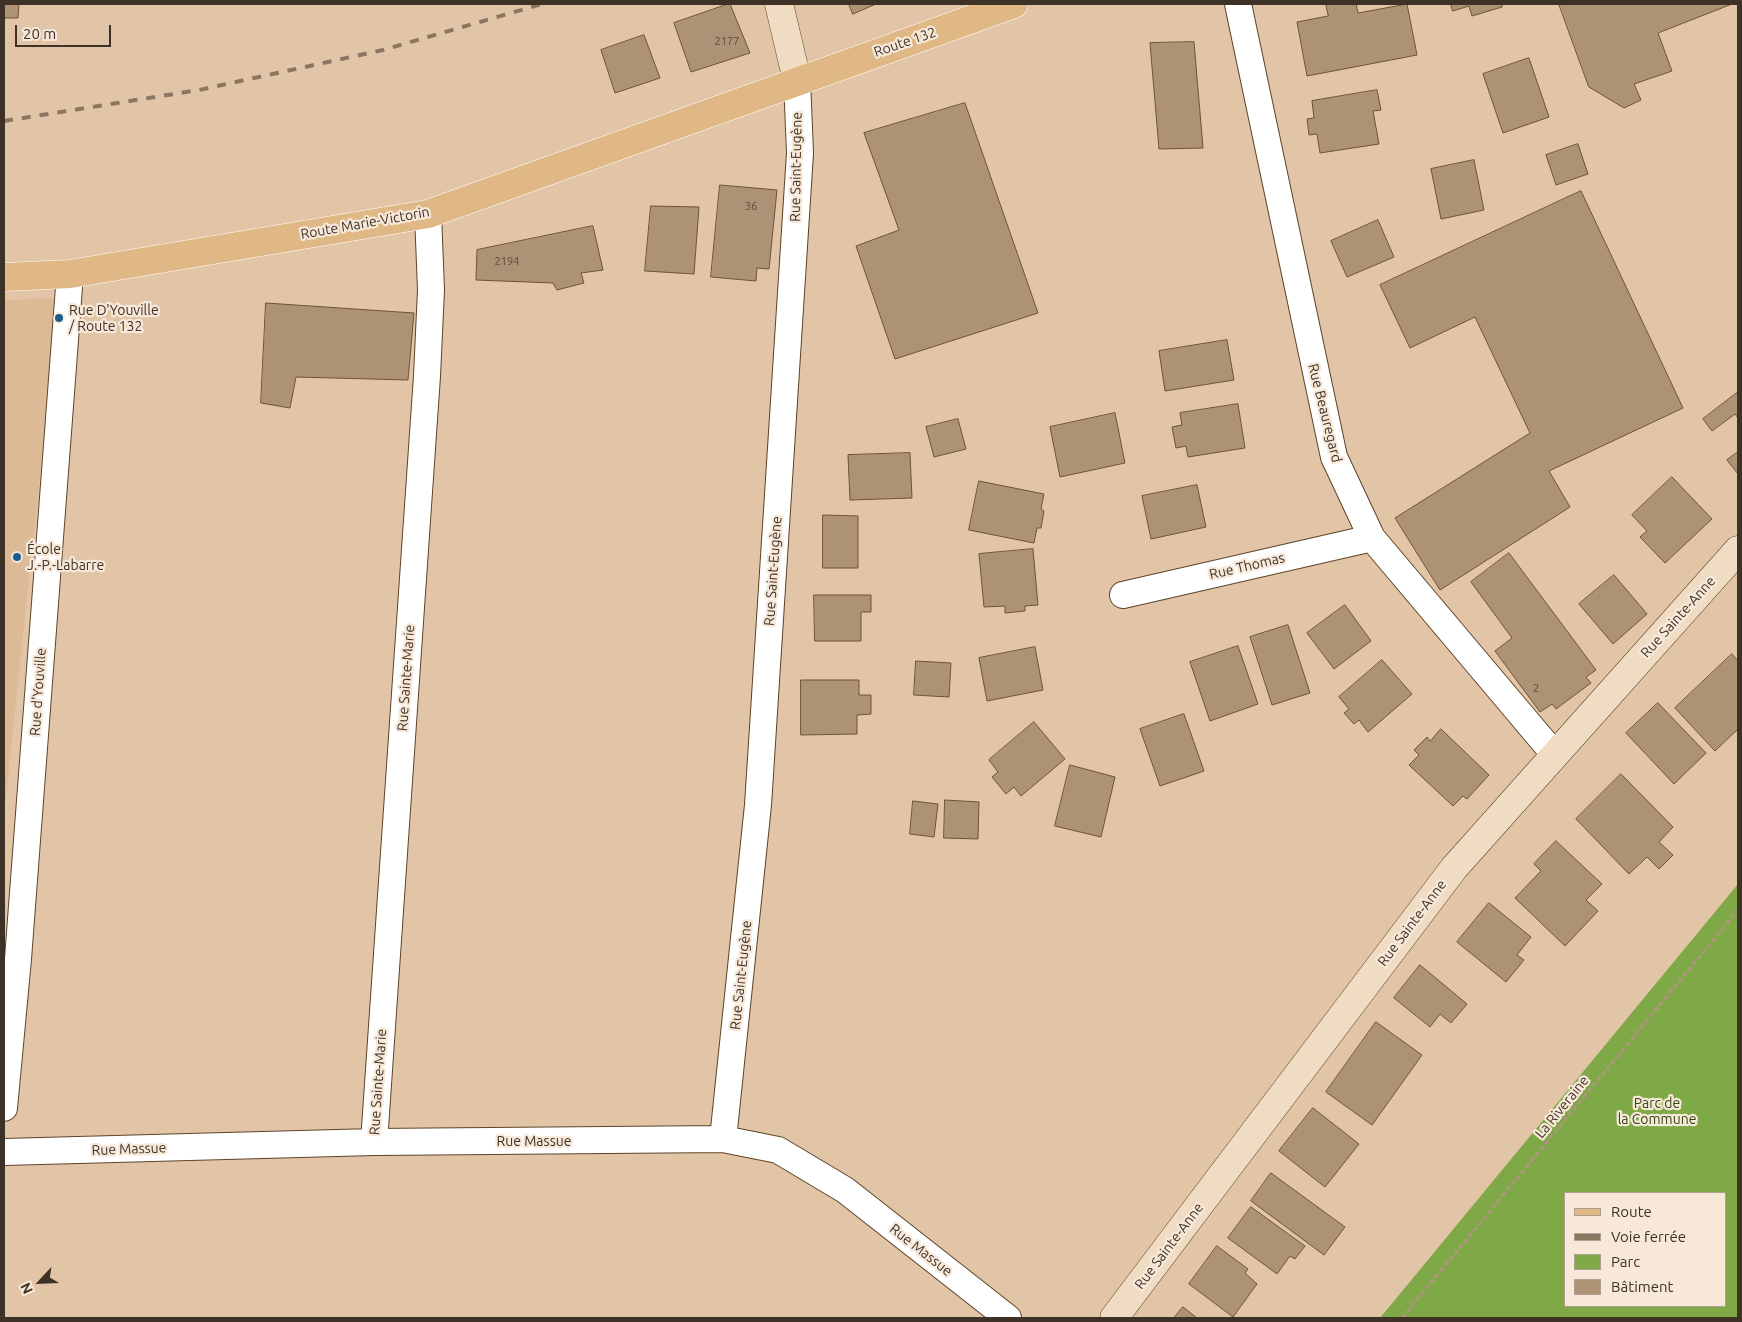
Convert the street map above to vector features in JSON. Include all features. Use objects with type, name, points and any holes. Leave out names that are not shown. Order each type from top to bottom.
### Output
[{"type":"main road","name":"Route 132","points":[[797,80],[1014,4]]},
{"type":"main road","name":"Route Marie-Victorin","points":[[4,277],[70,274],[428,214],[797,80]]},
{"type":"street","name":"Rue Saint-Eugène","points":[[723,1139],[758,805],[800,154],[797,80],[779,4]]},
{"type":"street","name":"Rue Beauregard","points":[[1238,4],[1334,457],[1372,538],[1554,755]]},
{"type":"street","name":"Rue Sainte-Marie","points":[[374,1142],[427,376],[431,290],[428,214]]},
{"type":"street","name":"Rue d'Youville","points":[[4,1108],[18,959],[70,274]]},
{"type":"street","name":"Rue Thomas","points":[[1123,595],[1372,538]]},
{"type":"street","name":"Rue Sainte-Anne","points":[[1114,1318],[1454,868],[1738,550]]},
{"type":"street","name":"Rue Massue","points":[[4,1152],[374,1142],[723,1139],[778,1150],[845,1190],[1008,1318]]},
{"type":"path","name":"La Riveraine","points":[[1402,1318],[1738,910]]},
{"type":"shaded area","name":"École J.-P.-Labarre","points":[[59,298],[4,814],[4,300]]},
{"type":"green space","name":"Parc de la Commune","points":[[1738,884],[1738,1318],[1380,1318]]},
{"type":"building","points":[[4,4],[19,4],[18,18],[4,18]]},
{"type":"building","points":[[730,4],[750,53],[691,72],[674,23]]},
{"type":"building","points":[[849,4],[876,4],[853,14]]},
{"type":"building","points":[[1326,4],[1356,4],[1358,13],[1407,4],[1417,55],[1307,76],[1297,22],[1328,16]]},
{"type":"building","points":[[1451,4],[1502,4],[1502,7],[1472,16],[1469,6],[1453,11]]},
{"type":"building","points":[[1559,4],[1732,4],[1658,33],[1672,71],[1634,84],[1641,100],[1624,108],[1589,87]]},
{"type":"building","points":[[644,35],[660,78],[615,93],[601,50]]},
{"type":"building","points":[[1194,42],[1203,148],[1159,149],[1150,43]]},
{"type":"building","points":[[1529,58],[1549,117],[1503,133],[1483,74]]},
{"type":"building","points":[[1377,90],[1381,110],[1373,111],[1379,144],[1320,153],[1317,134],[1309,135],[1307,119],[1314,118],[1312,101]]},
{"type":"building","points":[[965,103],[1038,313],[895,359],[856,246],[899,230],[864,133]]},
{"type":"building","points":[[1578,144],[1588,174],[1556,185],[1546,155]]},
{"type":"building","points":[[1474,160],[1484,210],[1441,219],[1431,169]]},
{"type":"building","points":[[720,185],[777,190],[769,269],[757,268],[756,281],[711,277]]},
{"type":"building","points":[[1581,191],[1683,408],[1549,471],[1570,507],[1440,590],[1395,518],[1530,433],[1475,317],[1410,348],[1380,285]]},
{"type":"building","points":[[651,206],[699,207],[694,274],[645,271]]},
{"type":"building","points":[[1378,220],[1394,257],[1347,277],[1331,241]]},
{"type":"building","points":[[593,226],[603,270],[581,273],[584,283],[557,290],[553,283],[476,280],[477,250]]},
{"type":"building","points":[[266,303],[414,313],[408,380],[296,377],[290,408],[261,403]]},
{"type":"building","points":[[1227,340],[1234,380],[1165,391],[1159,351]]},
{"type":"building","points":[[1738,392],[1738,418],[1735,414],[1712,431],[1703,419]]},
{"type":"building","points":[[1238,404],[1245,448],[1188,457],[1186,446],[1176,448],[1172,427],[1182,425],[1180,413]]},
{"type":"building","points":[[1115,413],[1125,463],[1060,477],[1050,427]]},
{"type":"building","points":[[958,419],[966,449],[934,457],[926,427]]},
{"type":"building","points":[[1738,452],[1738,474],[1727,460]]},
{"type":"building","points":[[910,453],[912,498],[850,500],[848,455]]},
{"type":"building","points":[[1672,477],[1712,519],[1665,563],[1640,537],[1647,531],[1632,515]]},
{"type":"building","points":[[979,481],[1044,494],[1041,509],[1044,511],[1041,528],[1037,528],[1034,543],[969,530]]},
{"type":"building","points":[[1197,485],[1206,527],[1151,539],[1142,496]]},
{"type":"building","points":[[823,515],[858,516],[858,568],[823,568]]},
{"type":"building","points":[[1033,549],[1038,605],[1025,606],[1025,611],[1005,613],[1005,606],[984,607],[979,554]]},
{"type":"building","points":[[1509,553],[1596,670],[1586,677],[1591,683],[1556,709],[1552,704],[1540,712],[1495,651],[1512,638],[1471,582]]},
{"type":"building","points":[[1614,575],[1647,614],[1613,644],[1579,604]]},
{"type":"building","points":[[814,595],[871,595],[871,612],[861,612],[861,641],[815,641]]},
{"type":"building","points":[[1345,605],[1371,641],[1334,669],[1307,633]]},
{"type":"building","points":[[1288,625],[1310,693],[1272,705],[1250,637]]},
{"type":"building","points":[[1238,646],[1258,704],[1210,721],[1190,662]]},
{"type":"building","points":[[1035,647],[1043,690],[987,701],[979,658]]},
{"type":"building","points":[[1732,654],[1738,661],[1738,729],[1715,751],[1675,708]]},
{"type":"building","points":[[1382,660],[1412,694],[1368,732],[1359,720],[1354,724],[1344,713],[1349,709],[1339,697]]},
{"type":"building","points":[[916,661],[951,663],[949,697],[914,695]]},
{"type":"building","points":[[801,680],[859,680],[859,695],[871,695],[871,714],[857,715],[857,734],[801,735]]},
{"type":"building","points":[[1658,703],[1706,753],[1674,784],[1626,733]]},
{"type":"building","points":[[1184,714],[1204,771],[1160,786],[1140,729]]},
{"type":"building","points":[[1034,722],[1065,759],[1021,796],[1014,787],[1006,794],[992,777],[998,772],[989,760]]},
{"type":"building","points":[[1441,729],[1489,775],[1467,799],[1463,796],[1453,806],[1409,765],[1419,755],[1414,750],[1427,737],[1430,741]]},
{"type":"building","points":[[1070,765],[1115,777],[1101,837],[1055,826]]},
{"type":"building","points":[[1621,774],[1673,827],[1659,842],[1673,855],[1659,869],[1647,857],[1629,874],[1576,819]]},
{"type":"building","points":[[945,800],[979,802],[978,839],[944,838]]},
{"type":"building","points":[[913,801],[938,804],[934,837],[910,834]]},
{"type":"building","points":[[1556,841],[1602,884],[1586,900],[1598,911],[1565,946],[1515,898],[1541,871],[1534,864]]},
{"type":"building","points":[[1489,903],[1531,937],[1517,955],[1524,960],[1506,982],[1457,942]]},
{"type":"building","points":[[1420,965],[1467,1004],[1451,1023],[1440,1014],[1430,1027],[1394,998]]},
{"type":"building","points":[[1376,1022],[1422,1055],[1372,1125],[1326,1092]]},
{"type":"building","points":[[1313,1108],[1359,1144],[1325,1187],[1279,1151]]},
{"type":"building","points":[[1271,1173],[1345,1227],[1324,1255],[1251,1201]]},
{"type":"building","points":[[1251,1207],[1305,1246],[1295,1259],[1290,1256],[1277,1274],[1228,1238]]},
{"type":"building","points":[[1217,1246],[1248,1269],[1245,1273],[1257,1284],[1233,1317],[1189,1284]]},
{"type":"building","points":[[1183,1307],[1197,1318],[1174,1318]]},
{"type":"railway","points":[[4,121],[199,90],[383,50],[542,4]]},
{"type":"place","name":"Rue D'Youville / Route 132","points":[[59,318]]},
{"type":"place","name":"École J.-P.-Labarre","points":[[17,557]]}]
